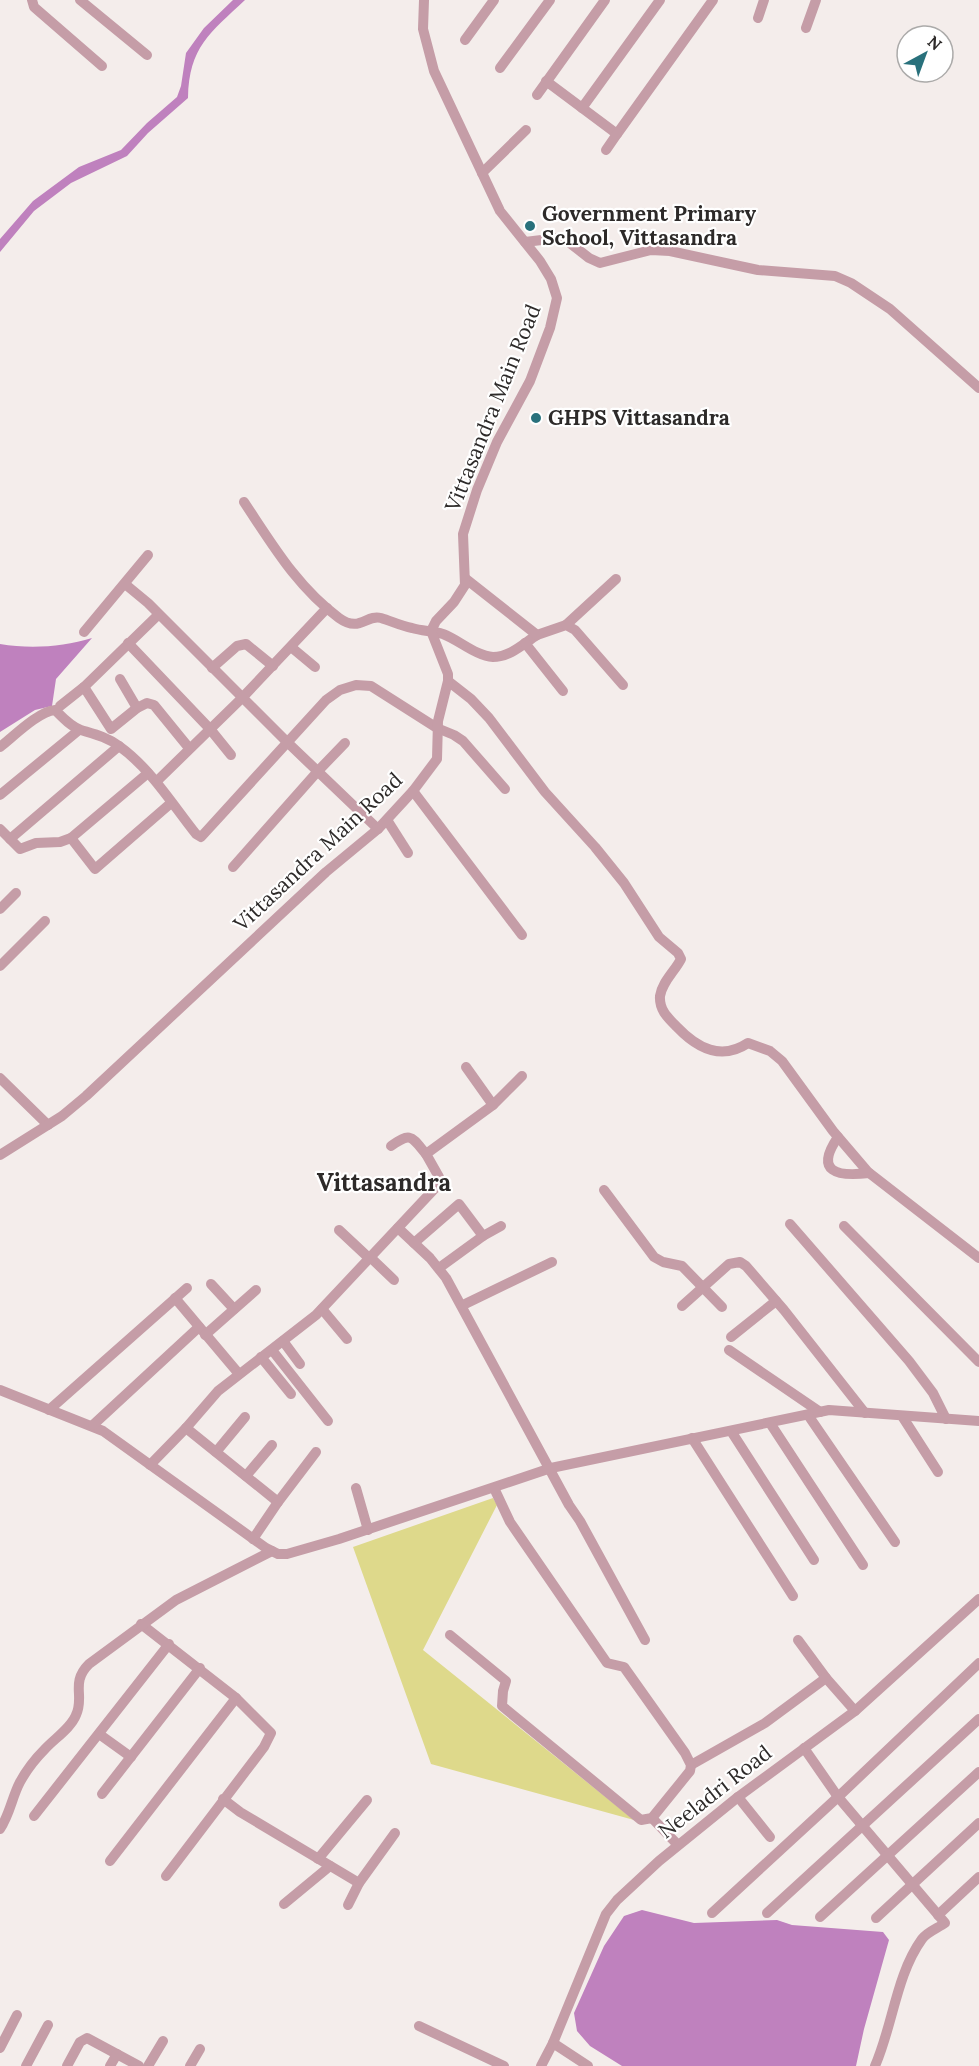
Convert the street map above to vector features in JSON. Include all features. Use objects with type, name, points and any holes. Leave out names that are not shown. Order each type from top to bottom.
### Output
[{"type":"street","points":[[32,0],[34,7],[102,66]]},
{"type":"street","points":[[80,0],[147,55]]},
{"type":"street","name":"Vittasandra Main Road","points":[[424,0],[423,29],[434,71],[500,211],[551,279],[556,293],[556,304],[550,328],[530,381],[497,442],[477,490],[463,534],[466,579]]},
{"type":"street","points":[[465,40],[494,0]]},
{"type":"street","points":[[500,68],[550,0]]},
{"type":"street","points":[[537,95],[605,0]]},
{"type":"street","points":[[582,108],[660,0]]},
{"type":"street","points":[[606,150],[713,0]]},
{"type":"street","points":[[758,18],[764,0]]},
{"type":"street","points":[[806,28],[816,0]]},
{"type":"street","points":[[546,81],[617,134]]},
{"type":"street","points":[[482,173],[526,130]]},
{"type":"street","points":[[525,242],[547,238],[566,240],[589,258],[600,263],[651,250],[670,251],[758,270],[835,276],[851,283],[890,309],[979,388]]},
{"type":"street","points":[[244,502],[280,556],[310,594],[349,624],[359,624],[379,617],[411,628],[443,635],[490,657],[502,656],[537,635],[566,625],[616,579]]},
{"type":"street","points":[[84,632],[148,555]]},
{"type":"street","points":[[537,635],[466,579],[459,595],[436,621],[431,631],[446,668],[448,681],[489,717],[545,792],[624,883],[659,937],[678,953],[681,959],[660,995],[664,1014],[700,1047],[728,1050],[739,1049],[748,1043],[770,1051],[782,1061],[838,1137],[869,1173],[979,1258]]},
{"type":"street","points":[[125,584],[378,829]]},
{"type":"street","points":[[157,781],[242,698],[327,608]]},
{"type":"street","points":[[60,706],[84,687],[158,615]]},
{"type":"street","points":[[566,625],[575,630],[623,685]]},
{"type":"street","points":[[128,643],[231,754]]},
{"type":"street","points":[[525,643],[563,691]]},
{"type":"street","points":[[212,668],[237,646],[246,644],[273,666]]},
{"type":"street","points":[[291,647],[315,667]]},
{"type":"street","points":[[120,679],[137,708]]},
{"type":"street","name":"Vittasandra Main Road","points":[[0,1155],[48,1125],[86,1096],[326,872],[387,820],[437,759],[439,747],[437,728],[448,681]]},
{"type":"street","points":[[0,747],[40,716],[50,710],[55,710],[79,730],[101,736],[119,746],[157,781],[171,803],[201,837],[286,741],[326,700],[339,690],[356,685],[371,686],[437,728],[463,741],[505,789]]},
{"type":"street","points":[[84,687],[111,729],[137,708],[147,703],[154,705],[189,748]]},
{"type":"street","points":[[0,795],[79,730]]},
{"type":"street","points":[[233,867],[345,743]]},
{"type":"street","points":[[10,838],[119,746]]},
{"type":"street","points":[[0,829],[20,849],[36,843],[60,842],[71,838],[148,772]]},
{"type":"street","points":[[413,791],[522,935]]},
{"type":"street","points":[[71,838],[95,869],[171,803]]},
{"type":"street","points":[[387,820],[408,853]]},
{"type":"street","points":[[0,909],[16,893]]},
{"type":"street","points":[[0,966],[45,921]]},
{"type":"street","points":[[466,1067],[493,1105]]},
{"type":"street","points":[[426,1154],[493,1105],[522,1076]]},
{"type":"street","points":[[0,1078],[48,1125]]},
{"type":"street","points":[[150,1464],[186,1428],[218,1390],[322,1309],[438,1185],[439,1177],[426,1154],[413,1138],[409,1136],[403,1138],[391,1146]]},
{"type":"street","points":[[838,1137],[828,1155],[829,1168],[836,1173],[869,1173]]},
{"type":"street","points":[[604,1190],[654,1257],[663,1262],[682,1266],[722,1307]]},
{"type":"street","points":[[414,1243],[459,1203],[483,1236]]},
{"type":"street","points":[[790,1224],[909,1361],[933,1393],[946,1419]]},
{"type":"street","points":[[439,1268],[483,1236],[501,1226]]},
{"type":"street","points":[[844,1226],[979,1362]]},
{"type":"street","points":[[398,1228],[439,1268],[462,1305],[645,1640]]},
{"type":"street","points":[[339,1230],[394,1280]]},
{"type":"street","points":[[462,1305],[552,1262]]},
{"type":"street","points":[[682,1306],[729,1264],[740,1262],[776,1301],[864,1413]]},
{"type":"street","points":[[211,1284],[234,1309]]},
{"type":"street","points":[[49,1410],[187,1288]]},
{"type":"street","points":[[93,1425],[202,1331],[234,1309],[256,1290]]},
{"type":"street","points":[[175,1298],[238,1374]]},
{"type":"street","points":[[731,1337],[776,1301]]},
{"type":"street","points":[[322,1309],[346,1339]]},
{"type":"street","points":[[283,1341],[300,1364]]},
{"type":"street","points":[[272,1350],[327,1421]]},
{"type":"street","points":[[729,1350],[820,1412]]},
{"type":"street","points":[[261,1357],[291,1394]]},
{"type":"street","points":[[0,1390],[93,1425],[278,1554],[296,1553],[551,1468],[829,1410],[979,1421]]},
{"type":"street","points":[[808,1415],[895,1542]]},
{"type":"street","points":[[902,1416],[938,1472]]},
{"type":"street","points":[[216,1452],[245,1417]]},
{"type":"street","points":[[770,1422],[863,1565]]},
{"type":"street","points":[[186,1428],[278,1502]]},
{"type":"street","points":[[730,1431],[814,1560]]},
{"type":"street","points":[[692,1438],[793,1596]]},
{"type":"street","points":[[246,1476],[272,1445]]},
{"type":"street","points":[[254,1539],[278,1502],[316,1452]]},
{"type":"street","points":[[356,1488],[368,1530]]},
{"type":"street","points":[[450,1635],[506,1681],[502,1691],[502,1706],[641,1820],[652,1818],[690,1771],[691,1765],[685,1753],[624,1666],[607,1663],[510,1521],[494,1488]]},
{"type":"street","points":[[0,1829],[12,1805],[19,1783],[43,1750],[71,1723],[77,1714],[81,1672],[141,1624],[176,1600],[272,1551]]},
{"type":"street","name":"Neeladri Road","points":[[541,2066],[612,1905],[639,1878],[738,1797],[855,1711],[979,1599]]},
{"type":"street","points":[[141,1624],[236,1698],[271,1733],[264,1747],[166,1876]]},
{"type":"street","points":[[798,1640],[826,1678],[855,1711]]},
{"type":"street","points":[[34,1816],[169,1644]]},
{"type":"street","points":[[711,1913],[838,1797],[979,1663]]},
{"type":"street","points":[[102,1794],[200,1668]]},
{"type":"street","points":[[691,1765],[765,1723],[826,1678]]},
{"type":"street","points":[[110,1861],[236,1698]]},
{"type":"street","points":[[767,1913],[979,1719]]},
{"type":"street","points":[[99,1734],[131,1757]]},
{"type":"street","points":[[804,1748],[838,1797],[945,1923],[923,1937],[904,1972],[885,2043],[875,2066]]},
{"type":"street","points":[[820,1917],[979,1772]]},
{"type":"street","points":[[738,1797],[770,1837]]},
{"type":"street","points":[[223,1799],[240,1812],[359,1883]]},
{"type":"street","points":[[318,1859],[367,1800]]},
{"type":"street","points":[[652,1818],[678,1845]]},
{"type":"street","points":[[876,1918],[979,1823]]},
{"type":"street","points":[[348,1905],[359,1883],[395,1833]]},
{"type":"street","points":[[284,1904],[330,1866]]},
{"type":"street","points":[[938,1915],[979,1877]]},
{"type":"street","points":[[0,2048],[17,2015]]},
{"type":"street","points":[[26,2066],[48,2025]]},
{"type":"street","points":[[419,2026],[504,2066]]},
{"type":"street","points":[[67,2066],[80,2042],[87,2037],[139,2066]]},
{"type":"street","points":[[148,2066],[163,2041]]},
{"type":"street","points":[[553,2043],[588,2066]]},
{"type":"street","points":[[190,2066],[200,2049]]},
{"type":"street","points":[[110,2066],[117,2054]]},
{"type":"shaded area","points":[[233,0],[245,0],[221,22],[197,53],[189,80],[188,98],[148,133],[127,156],[71,183],[34,211],[0,252],[0,239],[33,201],[79,167],[121,150],[177,97],[186,53],[204,28]]},
{"type":"shaded area","points":[[92,638],[56,679],[52,706],[35,710],[0,732],[0,644],[46,646]]},
{"type":"shaded area","points":[[493,1498],[497,1505],[423,1650],[634,1820],[431,1764],[353,1547]]},
{"type":"shaded area","points":[[642,1910],[694,1923],[777,1920],[792,1925],[883,1932],[889,1940],[856,2066],[622,2066],[590,2046],[577,2031],[574,2013],[604,1946],[624,1916]]},
{"type":"place","name":"Government Primary School, Vittasandra","points":[[530,226]]},
{"type":"place","name":"GHPS Vittasandra","points":[[536,418]]},
{"type":"district","name":"Vittasandra","points":[[384,1183]]}]
